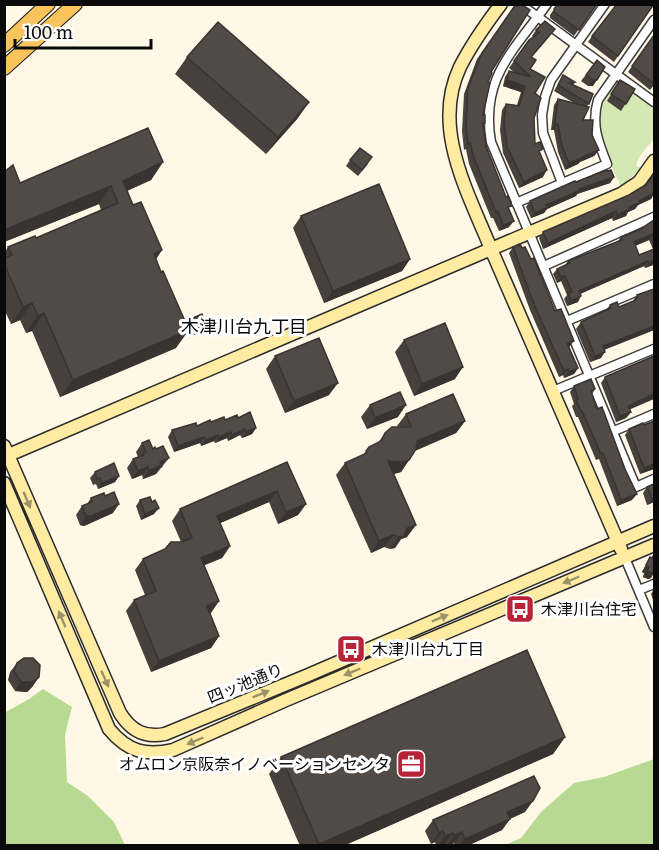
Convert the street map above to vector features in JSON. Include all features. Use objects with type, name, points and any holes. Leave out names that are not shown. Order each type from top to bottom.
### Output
[{"type":"main road","points":[[4,45],[48,4]]},
{"type":"main road","points":[[4,68],[75,4]]},
{"type":"main road","points":[[501,4],[459,68],[449,113],[450,136],[455,158],[491,249],[625,558]]},
{"type":"main road","points":[[6,453],[621,194],[639,182],[654,161]]},
{"type":"main road","name":"四ッ池通り","points":[[6,453],[120,713],[126,723],[144,734],[165,734],[654,526]]},
{"type":"main road","name":"四ッ池通り","points":[[4,483],[109,729],[118,740],[143,753],[173,750],[295,696],[654,545]]},
{"type":"street","points":[[520,4],[654,102]]},
{"type":"street","points":[[547,4],[497,75],[488,107],[490,142],[636,487],[654,479]]},
{"type":"street","points":[[562,183],[545,143],[542,114],[544,97],[551,80],[605,4]]},
{"type":"street","points":[[516,203],[607,164],[596,135],[594,115],[598,100],[654,20]]},
{"type":"street","points":[[544,266],[654,217]]},
{"type":"street","points":[[567,321],[654,284]]},
{"type":"street","points":[[553,392],[654,349]]},
{"type":"street","points":[[614,431],[654,414]]},
{"type":"street","points":[[625,558],[654,627]]},
{"type":"street","points":[[639,590],[654,584]]},
{"type":"green space","points":[[620,81],[654,106],[654,139],[637,162],[636,166],[641,168],[623,185],[620,185],[600,134],[601,110],[614,82]]},
{"type":"green space","points":[[43,689],[72,707],[65,735],[67,782],[88,796],[114,822],[125,845],[5,845],[5,711]]},
{"type":"green space","points":[[654,759],[654,845],[505,845],[521,838],[541,812],[574,783],[604,777]]},
{"type":"building","points":[[516,4],[521,4],[530,10],[491,72],[483,115],[485,115],[485,123],[483,123],[486,146],[506,197],[508,196],[512,206],[508,207],[514,221],[503,225],[474,158],[470,143],[468,144],[466,125],[468,88],[482,53]]},
{"type":"building","points":[[558,4],[597,4],[579,30],[554,12]]},
{"type":"building","points":[[617,4],[654,4],[618,56],[592,36]]},
{"type":"building","points":[[545,21],[555,29],[531,57],[536,60],[530,69],[545,77],[535,93],[541,98],[534,118],[535,144],[540,142],[543,149],[539,151],[547,170],[524,182],[507,147],[504,123],[506,104],[519,106],[525,86],[507,80],[509,71],[531,77],[514,61],[529,40],[539,33],[536,30]]},
{"type":"building","points":[[218,22],[309,102],[278,137],[187,57]]},
{"type":"building","points":[[654,35],[654,84],[632,66]]},
{"type":"building","points":[[597,60],[605,67],[597,80],[593,80],[586,75]]},
{"type":"building","points":[[563,75],[575,82],[569,83],[593,94],[589,104],[558,85]]},
{"type":"building","points":[[620,80],[635,89],[626,104],[611,94]]},
{"type":"building","points":[[558,99],[589,107],[583,120],[593,120],[592,135],[599,150],[569,163],[562,146],[558,124],[555,124]]},
{"type":"building","points":[[148,128],[163,162],[123,181],[133,205],[141,202],[162,250],[154,254],[189,330],[73,380],[44,313],[38,316],[32,303],[23,307],[4,259],[12,255],[8,247],[35,236],[36,238],[118,203],[111,186],[4,230],[4,172],[13,165],[20,183]]},
{"type":"building","points":[[360,148],[372,157],[362,170],[350,160]]},
{"type":"building","points":[[611,170],[614,177],[579,189],[535,213],[530,201]]},
{"type":"building","points":[[654,174],[654,193],[639,201],[640,203],[617,215],[616,211],[548,243],[543,232],[629,195],[647,184]]},
{"type":"building","points":[[379,184],[410,259],[333,291],[301,216]]},
{"type":"building","points":[[654,220],[654,238],[653,234],[634,242],[639,255],[654,249],[654,260],[579,291],[581,296],[571,301],[568,293],[572,292],[565,276],[561,277],[557,269],[570,263],[568,261],[622,240],[621,237],[639,230]]},
{"type":"building","points":[[520,244],[522,248],[525,247],[531,259],[534,258],[555,311],[561,309],[574,341],[567,343],[578,368],[569,372],[568,369],[564,371],[534,304],[513,247]]},
{"type":"building","points":[[654,289],[654,326],[603,346],[605,352],[595,356],[581,322],[611,308],[610,305],[617,302],[619,307],[636,300],[637,295]]},
{"type":"building","points":[[202,314],[206,326],[198,329],[193,318]]},
{"type":"building","points":[[445,323],[463,367],[422,384],[404,340]]},
{"type":"building","points":[[319,338],[338,383],[294,401],[275,356]]},
{"type":"building","points":[[654,356],[654,394],[628,406],[631,412],[620,416],[605,377]]},
{"type":"building","points":[[591,379],[595,389],[591,391],[597,409],[602,407],[625,469],[637,494],[621,500],[603,453],[601,454],[576,400],[578,399],[574,386]]},
{"type":"building","points":[[400,392],[406,405],[375,418],[370,405]]},
{"type":"building","points":[[453,394],[465,421],[417,441],[416,449],[409,460],[388,461],[416,525],[407,528],[404,536],[393,535],[379,541],[345,463],[367,453],[369,447],[381,441],[392,427],[411,427],[406,414]]},
{"type":"building","points":[[250,412],[256,428],[246,432],[245,429],[232,435],[231,432],[206,440],[204,437],[178,446],[172,430],[196,423],[197,426],[224,417],[225,420],[237,415],[238,418]]},
{"type":"building","points":[[654,421],[654,464],[644,468],[629,429]]},
{"type":"building","points":[[149,440],[153,449],[163,446],[169,458],[160,462],[162,465],[149,471],[148,467],[138,471],[133,459],[144,455],[143,453],[146,452],[142,443]]},
{"type":"building","points":[[287,462],[306,504],[286,512],[277,491],[217,516],[230,546],[201,558],[219,601],[207,606],[219,636],[159,661],[134,600],[156,591],[143,559],[165,549],[171,542],[182,542],[192,538],[180,509]]},
{"type":"building","points":[[114,463],[119,476],[102,483],[100,478],[97,479],[95,472]]},
{"type":"building","points":[[654,484],[654,498],[652,499],[647,487]]},
{"type":"building","points":[[114,492],[119,504],[86,516],[82,506],[92,502],[91,498]]},
{"type":"building","points":[[150,497],[152,502],[155,500],[159,508],[145,514],[140,500]]},
{"type":"building","points":[[654,555],[654,573],[652,573],[647,571],[649,567],[646,565],[650,557]]},
{"type":"building","name":"オムロン京阪奈イノベーションセンタ","points":[[527,650],[565,737],[319,844],[281,757]]},
{"type":"building","points":[[24,658],[33,658],[40,665],[39,677],[33,682],[21,682],[14,671],[17,663]]},
{"type":"building","points":[[534,776],[540,788],[533,801],[507,812],[510,819],[465,839],[462,832],[445,836],[443,831],[439,833],[433,820]]},
{"type":"place","name":"木津川台住宅","points":[[520,609]]},
{"type":"place","name":"木津川台九丁目","points":[[351,649]]},
{"type":"place","name":"オムロン京阪奈イノベーションセンタ","points":[[411,764]]},
{"type":"district","name":"木津川台九丁目","points":[[244,327]]}]
